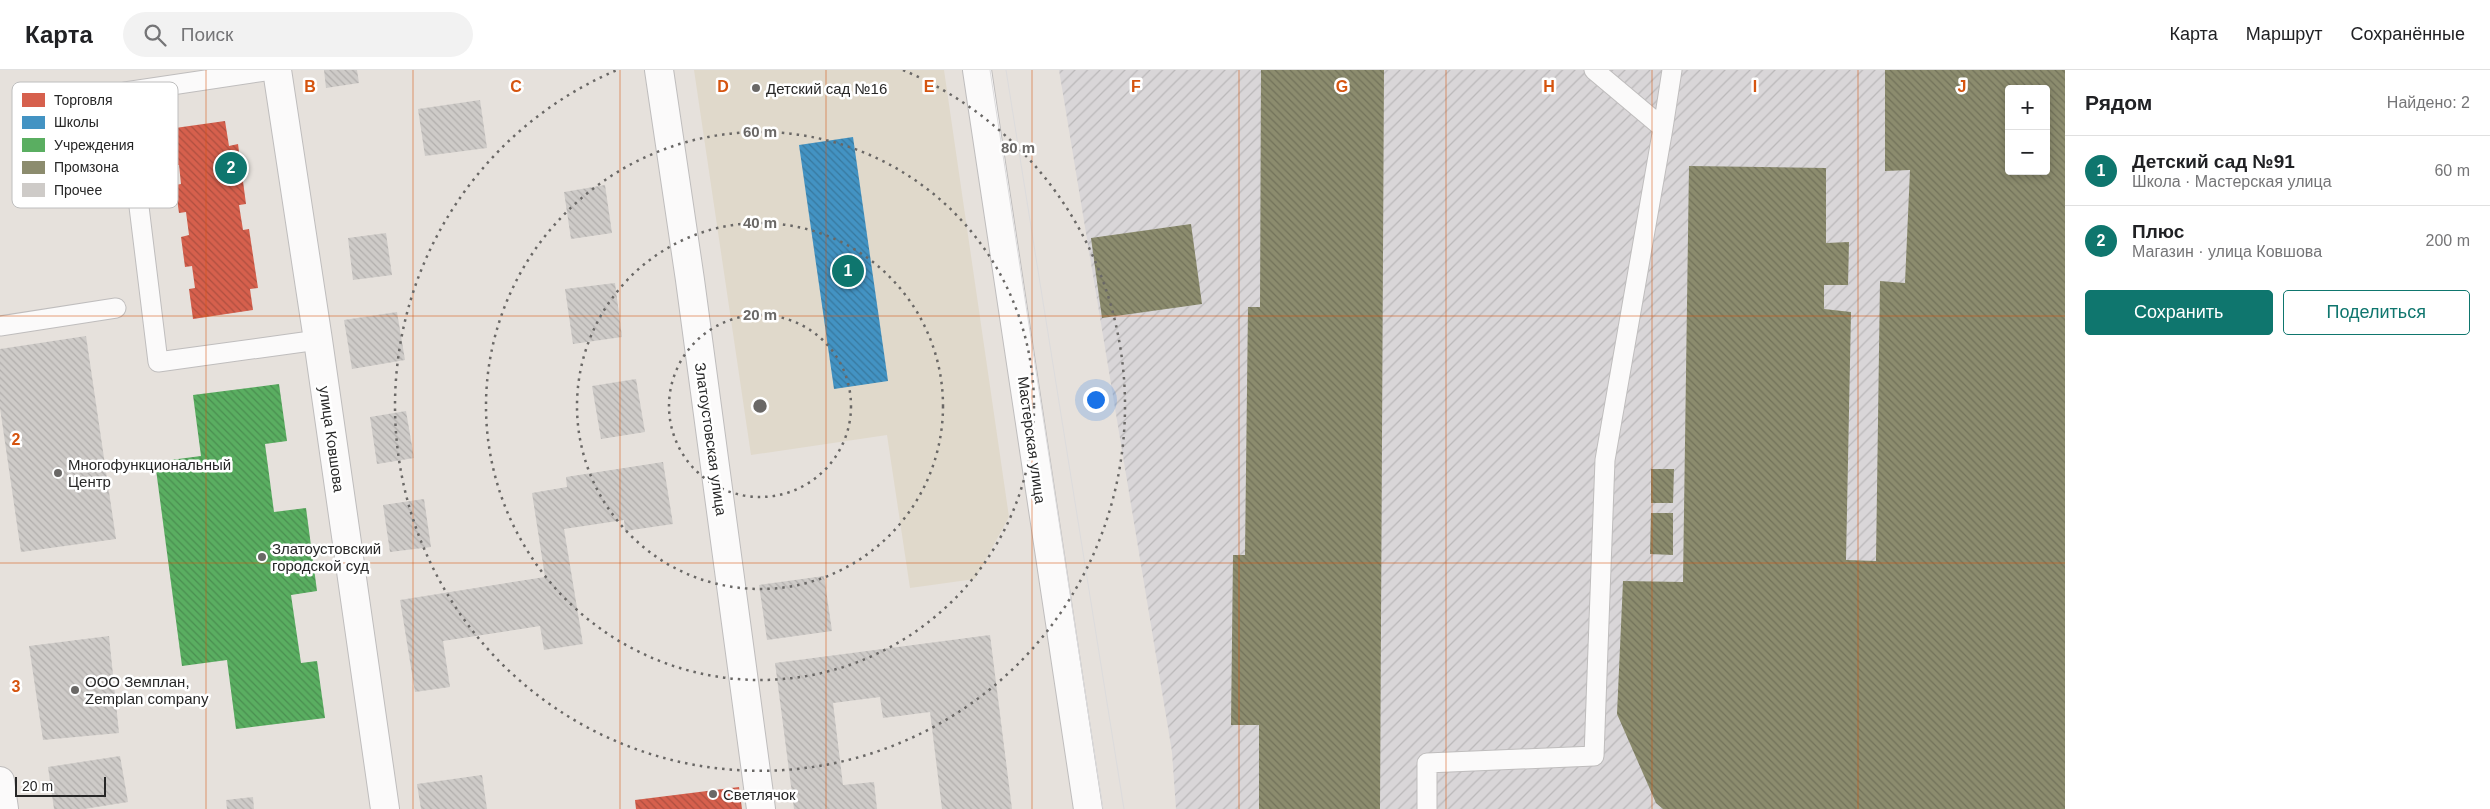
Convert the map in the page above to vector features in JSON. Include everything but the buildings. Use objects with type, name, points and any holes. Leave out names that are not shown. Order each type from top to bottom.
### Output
[{"type":"main road","name":"улица Ковшова","points":[[277,70],[318,340],[385,809]]},
{"type":"main road","name":"Златоустовская улица","points":[[659,70],[691,290],[761,809]]},
{"type":"main road","name":"Мастерская улица","points":[[977,70],[1088,809]]},
{"type":"main road","points":[[0,781],[4,809]]},
{"type":"lane","points":[[178,84],[272,70]]},
{"type":"lane","points":[[1594,70],[1663,128]]},
{"type":"lane","points":[[1427,809],[1427,763],[1594,756],[1604,460],[1672,70]]},
{"type":"lane","points":[[139,208],[158,362],[318,340]]},
{"type":"lane","points":[[0,326],[116,308]]},
{"type":"shaded area","points":[[694,70],[944,70],[1009,517],[975,579],[910,588],[887,435],[751,455]]},
{"type":"shaded area","points":[[1059,70],[2065,70],[2065,809],[1176,809],[1172,752]]},
{"type":"tram line","points":[[990,70],[1103,809]]},
{"type":"tram line","points":[[1006,70],[1124,809]]},
{"type":"place","name":"Детский сад №16","points":[[756,88]]},
{"type":"place","name":"Плюс","points":[[231,168]]},
{"type":"place","name":"Детский сад №91","points":[[848,271]]},
{"type":"place","name":"Многофункциональный Центр","points":[[58,473]]},
{"type":"place","name":"Златоустовский городской суд","points":[[262,557]]},
{"type":"place","name":"ООО Земплан, Zemplan company","points":[[75,690]]},
{"type":"place","name":"Светлячок","points":[[713,794]]}]
